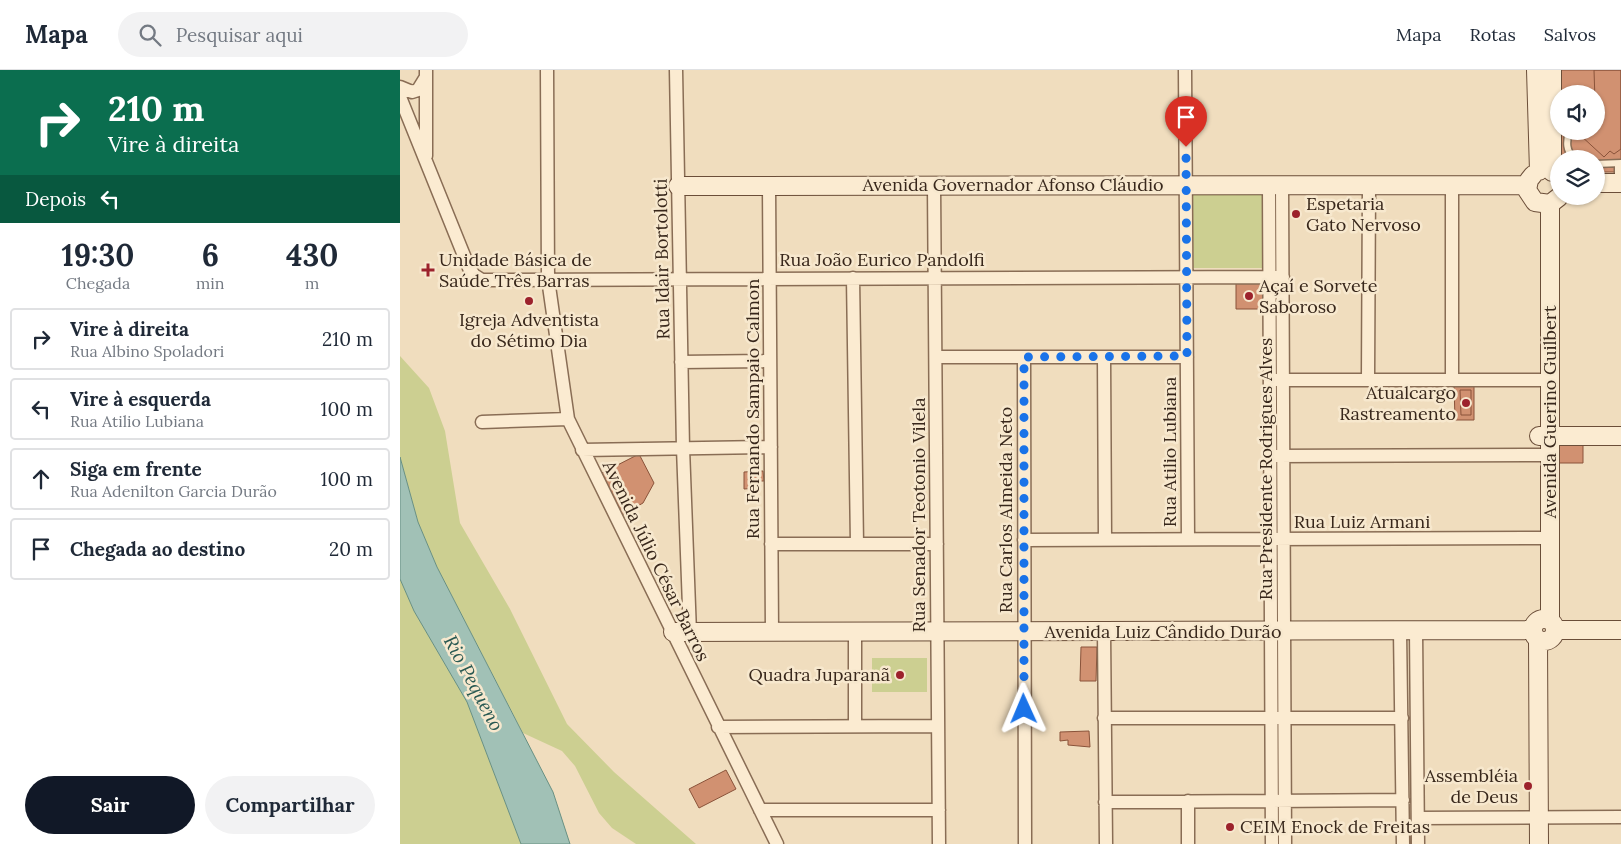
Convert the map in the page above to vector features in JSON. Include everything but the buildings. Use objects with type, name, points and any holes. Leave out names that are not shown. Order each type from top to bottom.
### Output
[{"type":"street","name":"Avenida Júlio César Barros","points":[[547,70],[548,279],[568,419],[582,450],[682,633],[718,727],[777,844]]},
{"type":"street","name":"Rua Idair Bortolotti","points":[[676,70],[683,448],[682,633]]},
{"type":"street","name":"Rua Atilio Lubiana","points":[[1184,70],[1188,539]]},
{"type":"street","name":"Avenida Guerino Guilbert","points":[[1536,70],[1544,176]]},
{"type":"street","name":"Avenida Guerino Guilbert","points":[[1550,844],[1545,817],[1544,630],[1545,380],[1550,201],[1531,198],[1544,176],[1552,70]]},
{"type":"street","points":[[400,87],[412,92],[418,90],[426,74]]},
{"type":"street","points":[[426,74],[426,163]]},
{"type":"street","points":[[400,97],[426,163]]},
{"type":"street","name":"Rua João Eurico Pandolfi","points":[[426,163],[470,268],[474,275],[482,280],[1283,277]]},
{"type":"street","name":"Avenida Governador Afonso Cláudio","points":[[678,186],[1369,185],[1452,184],[1544,176]]},
{"type":"street","points":[[1605,183],[1620,182]]},
{"type":"street","points":[[1452,184],[1452,379]]},
{"type":"street","name":"Rua Presidente Rodrigues Alves","points":[[1275,185],[1269,277],[1270,539],[1285,718],[1285,844]]},
{"type":"street","name":"Rua Presidente Rodrigues Alves","points":[[1272,844],[1271,718],[1284,540],[1283,277],[1275,185]]},
{"type":"street","points":[[1368,380],[1369,185]]},
{"type":"street","name":"Rua Fernando Sampaio Calmon","points":[[769,186],[772,632]]},
{"type":"street","name":"Rua Senador Teotonio Vilela","points":[[934,186],[939,844]]},
{"type":"street","points":[[853,278],[857,544]]},
{"type":"street","points":[[936,357],[1187,356]]},
{"type":"street","name":"Rua Carlos Almeida Neto","points":[[1024,357],[1023,632],[1025,844]]},
{"type":"street","points":[[1104,357],[1105,539]]},
{"type":"street","points":[[681,362],[770,361]]},
{"type":"street","points":[[1270,380],[1545,380]]},
{"type":"street","points":[[482,422],[568,419]]},
{"type":"street","points":[[1545,436],[1621,436]]},
{"type":"street","points":[[582,450],[771,447]]},
{"type":"street","points":[[1270,456],[1545,455]]},
{"type":"street","name":"Rua Luiz Armani","points":[[1024,540],[1545,538]]},
{"type":"street","points":[[772,544],[937,544]]},
{"type":"street","name":"Avenida Luiz Cândido Durão","points":[[682,633],[1621,630]]},
{"type":"street","points":[[1403,844],[1402,718],[1408,631]]},
{"type":"street","points":[[1408,631],[1418,844]]},
{"type":"street","points":[[855,632],[856,726]]},
{"type":"street","points":[[1104,632],[1106,844]]},
{"type":"street","points":[[1104,718],[1402,718]]},
{"type":"street","points":[[718,727],[938,726]]},
{"type":"street","points":[[1105,802],[1402,800]]},
{"type":"street","points":[[1188,802],[1188,844]]},
{"type":"street","points":[[760,810],[939,810]]},
{"type":"street","name":"Avenida Guerino Guilbert","points":[[1539,844],[1545,817]]},
{"type":"street","points":[[1418,818],[1621,817]]},
{"type":"lane","points":[[1605,164],[1619,164],[1620,182]]},
{"type":"green space","points":[[1262,194],[1263,268],[1193,268],[1193,195]]},
{"type":"green space","points":[[400,356],[429,388],[445,431],[460,523],[510,609],[567,724],[614,772],[696,844],[636,844],[612,828],[599,813],[575,766],[562,751],[523,733],[437,567],[418,522],[400,457]]},
{"type":"green space","points":[[400,579],[414,611],[467,702],[521,844],[400,844]]},
{"type":"green space","name":"Quadra Juparanã","points":[[872,658],[927,658],[927,692],[872,692]]},
{"type":"water","name":"Rio Pequeno","points":[[400,457],[418,522],[437,567],[553,792],[570,844],[521,844],[467,702],[414,611],[400,579]]},
{"type":"place","name":"Espetaria Gato Nervoso","points":[[1296,214]]},
{"type":"place","name":"Unidade Básica de Saúde Três Barras","points":[[428,270]]},
{"type":"place","name":"Açaí e Sorvete Saboroso","points":[[1249,296]]},
{"type":"place","name":"Igreja Adventista do Sétimo Dia","points":[[529,301]]},
{"type":"place","name":"Atualcargo Rastreamento","points":[[1466,403]]},
{"type":"place","name":"Quadra Juparanã","points":[[900,675]]},
{"type":"place","name":"Assembléia de Deus","points":[[1528,786]]},
{"type":"place","name":"CEIM Enock de Freitas","points":[[1230,827]]},
{"type":"route","points":[[1024,709],[1024,357],[1187,356],[1186,147]]}]
